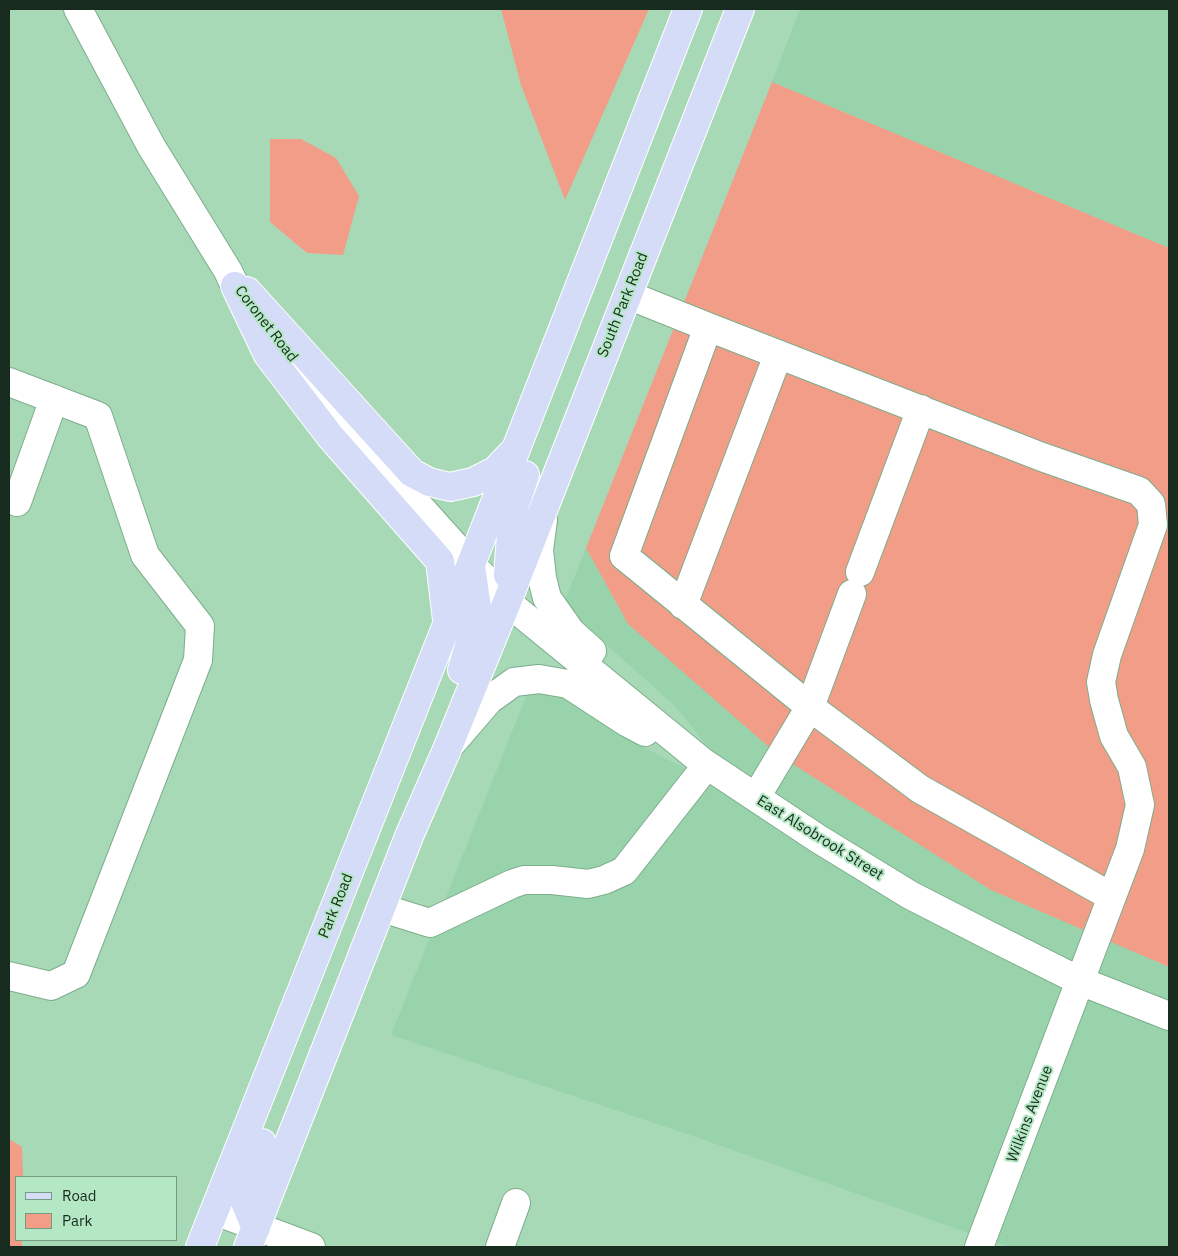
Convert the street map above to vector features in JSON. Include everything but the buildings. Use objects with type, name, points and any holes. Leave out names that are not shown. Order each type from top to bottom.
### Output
[{"type":"main road","points":[[356,973],[370,915],[466,660],[478,615],[471,564],[688,9]]},
{"type":"main road","name":"South Park Road","points":[[507,602],[740,9]]},
{"type":"main road","points":[[252,1238],[410,834],[507,602],[512,510],[600,272],[609,211]]},
{"type":"main road","points":[[231,278],[412,473],[429,482],[450,487],[473,482],[495,471],[516,448]]},
{"type":"main road","points":[[231,278],[268,355],[330,436],[440,560],[447,624]]},
{"type":"main road","name":"Park Road","points":[[200,1247],[471,564]]},
{"type":"main road","points":[[252,1238],[243,1197],[327,967],[332,914]]},
{"type":"street","name":"Coronet Road","points":[[78,9],[151,146],[231,278],[348,427],[507,602]]},
{"type":"street","name":"Wilkins Avenue","points":[[628,295],[1042,457],[1139,492],[1151,504],[1153,526],[1107,655],[1101,682],[1114,736],[1132,767],[1140,805],[1130,849],[979,1247]]},
{"type":"street","points":[[708,327],[624,556],[810,707],[920,789],[1112,897]]},
{"type":"street","points":[[684,605],[778,354]]},
{"type":"street","points":[[9,382],[98,416],[145,555],[200,626],[198,660],[76,974],[52,986],[9,976]]},
{"type":"street","points":[[17,502],[54,399]]},
{"type":"street","points":[[756,797],[810,707],[921,409]]},
{"type":"street","points":[[546,501],[539,550],[542,578],[547,598],[571,632],[668,718],[706,764]]},
{"type":"street","name":"East Alsobrook Street","points":[[507,602],[706,764],[817,838],[910,895],[990,936],[1080,980],[1169,1016]]},
{"type":"street","points":[[448,747],[490,700],[514,682],[539,679],[568,684],[628,723],[706,764]]},
{"type":"street","points":[[382,908],[430,923],[524,880],[552,880],[588,884],[604,880],[624,871],[706,764]]},
{"type":"street","points":[[500,1247],[516,1202]]},
{"type":"street","points":[[215,1211],[252,1238],[311,1247]]},
{"type":"shaded area","points":[[800,9],[1169,9],[1169,248],[772,82]]},
{"type":"shaded area","points":[[586,548],[628,624],[1158,963],[1169,967],[1169,1001],[1085,968],[995,924],[917,882],[824,826],[712,752],[676,707],[581,622],[565,600]]},
{"type":"shaded area","points":[[538,692],[562,697],[622,736],[696,774],[904,906],[984,949],[1064,988],[971,1234],[693,1136],[391,1035],[527,694]]},
{"type":"shaded area","points":[[1086,998],[1169,1030],[1169,1247],[1008,1247],[994,1242]]},
{"type":"green space","points":[[501,9],[649,9],[565,200],[521,85]]},
{"type":"green space","points":[[772,82],[1169,248],[1169,967],[991,890],[777,754],[628,624],[586,548]]},
{"type":"green space","points":[[270,139],[301,139],[336,158],[359,196],[343,255],[307,253],[270,222]]},
{"type":"green space","points":[[9,1139],[22,1147],[23,1176],[15,1176],[15,1241],[22,1241],[22,1247],[9,1247]]}]
